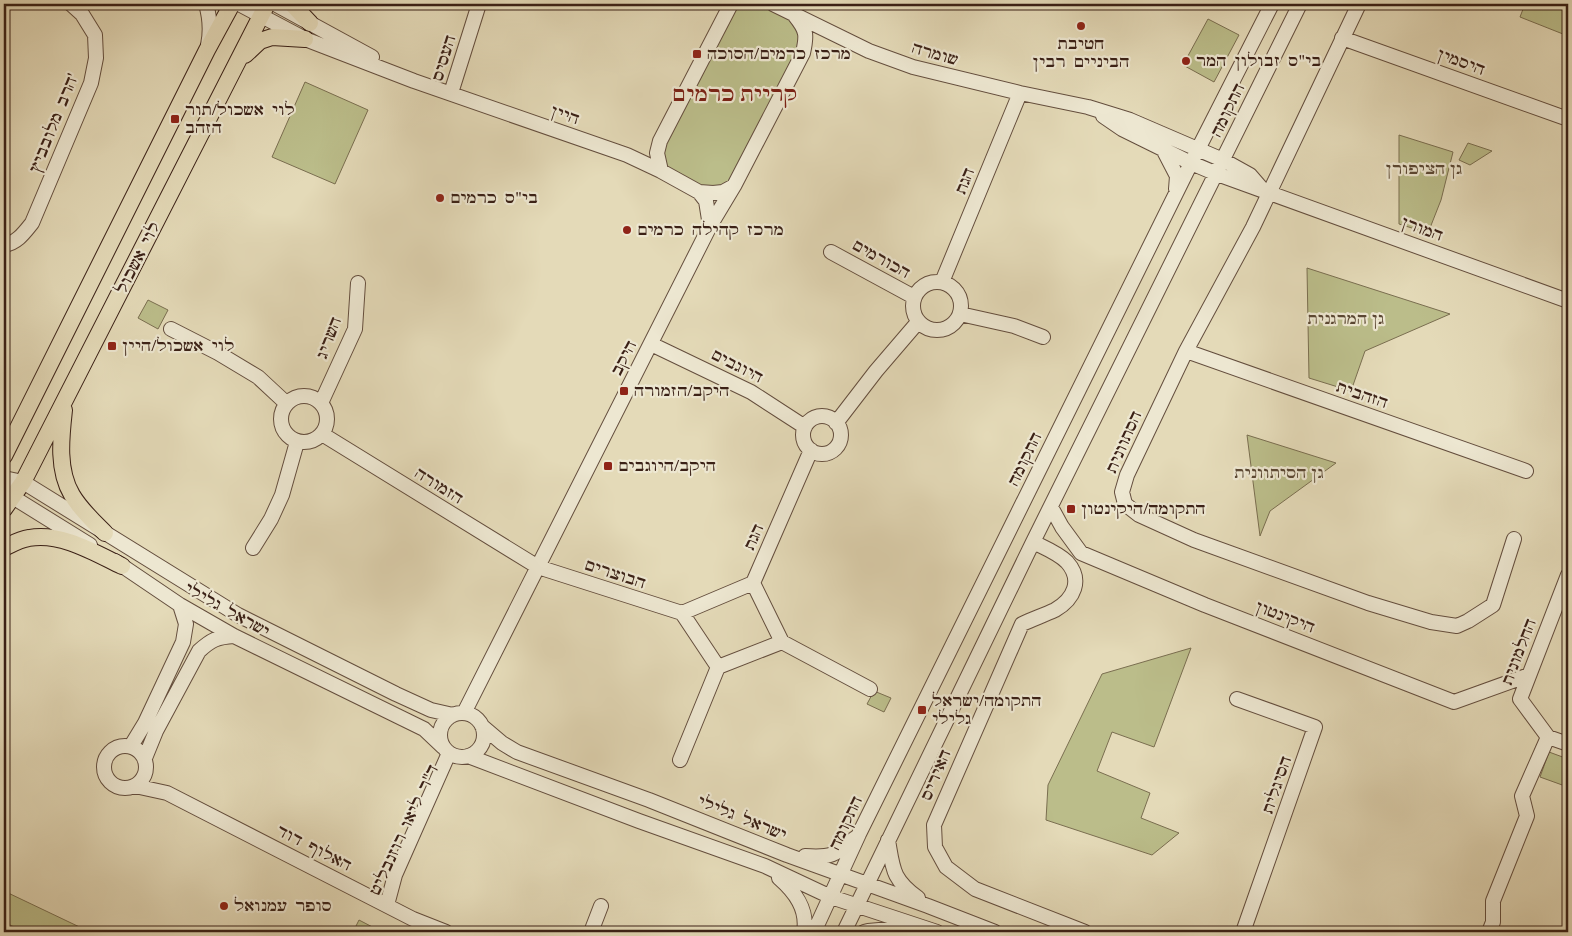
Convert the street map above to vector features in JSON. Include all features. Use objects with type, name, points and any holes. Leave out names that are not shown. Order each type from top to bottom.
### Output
[{"type":"main road","name":"לוי אשכול","points":[[4,456],[206,50],[232,4]]},
{"type":"main road","points":[[292,4],[310,23]]},
{"type":"main road","name":"לוי אשכול","points":[[6,498],[24,482],[264,10]]},
{"type":"main road","points":[[238,62],[260,42],[272,37],[305,39]]},
{"type":"main road","points":[[65,402],[62,457],[66,481],[70,493],[82,510],[105,533]]},
{"type":"main road","points":[[4,548],[30,537],[48,537],[69,542],[122,566]]},
{"type":"street","name":"הרב מלובביץ'","points":[[4,245],[22,237],[32,223],[91,83],[96,58],[95,35],[82,14],[71,4]]},
{"type":"street","points":[[206,4],[210,17],[210,35],[206,50]]},
{"type":"street","name":"היין","points":[[239,4],[264,10],[305,39],[414,81],[626,155],[700,192]]},
{"type":"street","name":"היין","points":[[275,4],[414,81]]},
{"type":"street","name":"העסיס","points":[[451,94],[479,4]]},
{"type":"street","points":[[661,171],[657,153],[660,141],[731,4]]},
{"type":"street","name":"שומרה","points":[[773,4],[869,51],[913,67],[1020,93],[1088,107],[1130,120],[1165,142],[1190,163],[1217,174]]},
{"type":"street","name":"התקומה","points":[[814,932],[859,834],[1190,163],[1272,4]]},
{"type":"street","name":"התקומה","points":[[844,932],[1033,542],[1300,4]]},
{"type":"street","name":"הסתוונית","points":[[1359,4],[1266,191],[1253,227],[1186,351],[1126,475],[1122,492],[1125,504],[1139,515],[1194,540],[1368,603],[1431,622],[1457,626],[1493,605],[1514,539]]},
{"type":"street","name":"היקב","points":[[795,16],[805,29],[806,39],[803,53]]},
{"type":"street","name":"היקב","points":[[469,718],[477,699],[481,680],[710,226],[734,186],[803,53],[813,41],[821,36],[834,34]]},
{"type":"street","name":"היסמין","points":[[1342,38],[1568,119]]},
{"type":"street","name":"הגת","points":[[942,282],[1020,93]]},
{"type":"street","points":[[1176,194],[1177,176],[1165,142],[1210,126]]},
{"type":"street","points":[[1235,137],[1234,150],[1249,174]]},
{"type":"street","points":[[626,155],[641,152],[660,141]]},
{"type":"street","name":"שומרה","points":[[1165,142],[1198,148],[1223,160]]},
{"type":"street","name":"המורן","points":[[1223,160],[1249,174],[1266,191]]},
{"type":"street","name":"המורן","points":[[1217,174],[1568,301]]},
{"type":"street","points":[[700,192],[723,192],[734,186]]},
{"type":"street","points":[[700,192],[706,201],[710,226]]},
{"type":"street","name":"הכורמים","points":[[831,252],[914,297]]},
{"type":"street","points":[[942,282],[950,285],[960,298],[960,314],[956,322],[949,327],[933,330],[918,322],[912,310],[914,297],[917,291],[928,283],[942,282]]},
{"type":"street","name":"השריג","points":[[320,403],[355,329],[358,284]]},
{"type":"street","points":[[960,314],[1014,326],[1043,337]]},
{"type":"street","points":[[836,423],[876,371],[918,322]]},
{"type":"street","points":[[171,329],[218,353],[258,377],[286,404]]},
{"type":"street","name":"היוגבים","points":[[651,344],[751,392],[805,426]]},
{"type":"street","name":"הזהבית","points":[[1186,351],[1526,471]]},
{"type":"street","points":[[303,396],[313,398],[320,403],[325,410],[326,426],[322,434],[315,440],[297,442],[284,432],[280,418],[286,404],[294,398],[303,396]]},
{"type":"street","points":[[826,416],[836,423],[841,434],[838,445],[834,450],[822,454],[811,450],[804,442],[803,432],[805,426],[813,418],[826,416]]},
{"type":"street","name":"הזמורה","points":[[322,434],[538,567]]},
{"type":"street","points":[[253,548],[271,519],[282,495],[297,442]]},
{"type":"street","name":"הגת","points":[[753,583],[811,450]]},
{"type":"street","name":"ישראל גלילי","points":[[4,478],[24,482],[238,615],[431,710],[469,718],[516,752],[649,800],[787,855],[995,932]]},
{"type":"street","name":"ישראל גלילי","points":[[6,498],[122,566],[180,605],[234,636],[424,729],[454,753],[765,866],[831,897],[937,932]]},
{"type":"street","name":"היקינטון","points":[[1051,507],[1062,527],[1081,553],[1206,605],[1454,702],[1529,675]]},
{"type":"street","name":"האיריס","points":[[1033,542],[1056,553],[1068,563],[1076,579],[1073,593],[1056,609],[1022,624],[934,825],[935,847],[946,868],[975,889],[1085,932]]},
{"type":"street","name":"הבוצרים","points":[[538,567],[682,613]]},
{"type":"street","name":"החלמונית","points":[[1548,737],[1520,699],[1568,575]]},
{"type":"street","points":[[718,668],[682,613],[753,583],[782,642],[870,689]]},
{"type":"street","points":[[131,746],[183,642],[186,624],[180,605]]},
{"type":"street","points":[[145,764],[142,753],[131,746],[119,746],[113,749],[105,759],[104,773],[113,785],[120,788],[134,786],[144,777],[145,764],[156,731],[199,651],[209,641],[234,636]]},
{"type":"street","points":[[680,760],[718,668],[782,642]]},
{"type":"street","name":"הסיגלית","points":[[1237,699],[1315,727],[1243,932]]},
{"type":"street","points":[[469,718],[483,741],[480,748],[454,753],[440,741],[440,729],[443,723],[469,718]]},
{"type":"street","points":[[1489,932],[1493,922],[1492,901],[1527,816],[1522,796],[1548,737],[1568,744]]},
{"type":"street","name":"ד\"ר ליאו רוזנבליט","points":[[387,905],[395,874],[454,753]]},
{"type":"street","name":"האלוף דוד","points":[[145,764],[167,793]]},
{"type":"street","name":"האלוף דוד","points":[[134,786],[167,793],[413,919],[446,932]]},
{"type":"street","points":[[787,855],[821,857],[836,854],[859,834]]},
{"type":"street","points":[[888,840],[893,871],[899,881],[928,906]]},
{"type":"street","points":[[765,866],[792,890],[799,899],[804,914],[804,932]]},
{"type":"street","points":[[591,932],[601,906]]},
{"type":"street","points":[[864,932],[921,926]]},
{"type":"green space","points":[[731,4],[773,4],[795,16],[806,39],[734,186],[713,193],[661,171],[660,141]]},
{"type":"green space","points":[[1525,4],[1568,4],[1568,36],[1520,17]]},
{"type":"green space","points":[[1208,19],[1239,35],[1214,82],[1183,65]]},
{"type":"green space","points":[[305,82],[368,110],[335,184],[272,157]]},
{"type":"green space","name":"גן הציפורן","points":[[1399,135],[1453,152],[1441,200],[1428,233],[1399,224]]},
{"type":"green space","points":[[1468,143],[1492,151],[1470,165],[1459,160]]},
{"type":"green space","name":"גן המרגנית","points":[[1307,268],[1450,314],[1365,351],[1351,391],[1309,378]]},
{"type":"green space","points":[[148,300],[168,310],[158,329],[138,318]]},
{"type":"green space","name":"גן הסיתוונית","points":[[1247,435],[1336,463],[1270,511],[1260,536]]},
{"type":"green space","points":[[1191,648],[1154,747],[1112,732],[1097,771],[1150,793],[1141,818],[1179,833],[1152,855],[1046,820],[1048,785],[1102,674]]},
{"type":"green space","points":[[874,691],[891,698],[884,712],[867,704]]},
{"type":"green space","points":[[1549,752],[1568,759],[1568,776],[1565,786],[1540,777]]},
{"type":"green space","points":[[4,891],[90,932],[24,932],[4,922]]},
{"type":"green space","points":[[359,920],[382,932],[353,932]]},
{"type":"place","name":"חטיבת הביניים רבין","points":[[1081,26]]},
{"type":"place","name":"מרכז כרמים/הסוכה","points":[[697,54]]},
{"type":"place","name":"בי\"ס זבולון המר","points":[[1186,61]]},
{"type":"place","name":"לוי אשכול/תור הזהב","points":[[175,119]]},
{"type":"place","name":"בי\"ס כרמים","points":[[440,198]]},
{"type":"place","name":"מרכז קהילה כרמים","points":[[627,230]]},
{"type":"place","name":"לוי אשכול/היין","points":[[112,346]]},
{"type":"place","name":"היקב/הזמורה","points":[[624,391]]},
{"type":"place","name":"היקב/היוגבים","points":[[608,466]]},
{"type":"place","name":"התקומה/היקינטון","points":[[1071,509]]},
{"type":"place","name":"התקומה/ישראל גלילי","points":[[922,710]]},
{"type":"place","name":"סופר עמנואל","points":[[224,906]]},
{"type":"district","name":"קריית כרמים","points":[[735,94]]}]
